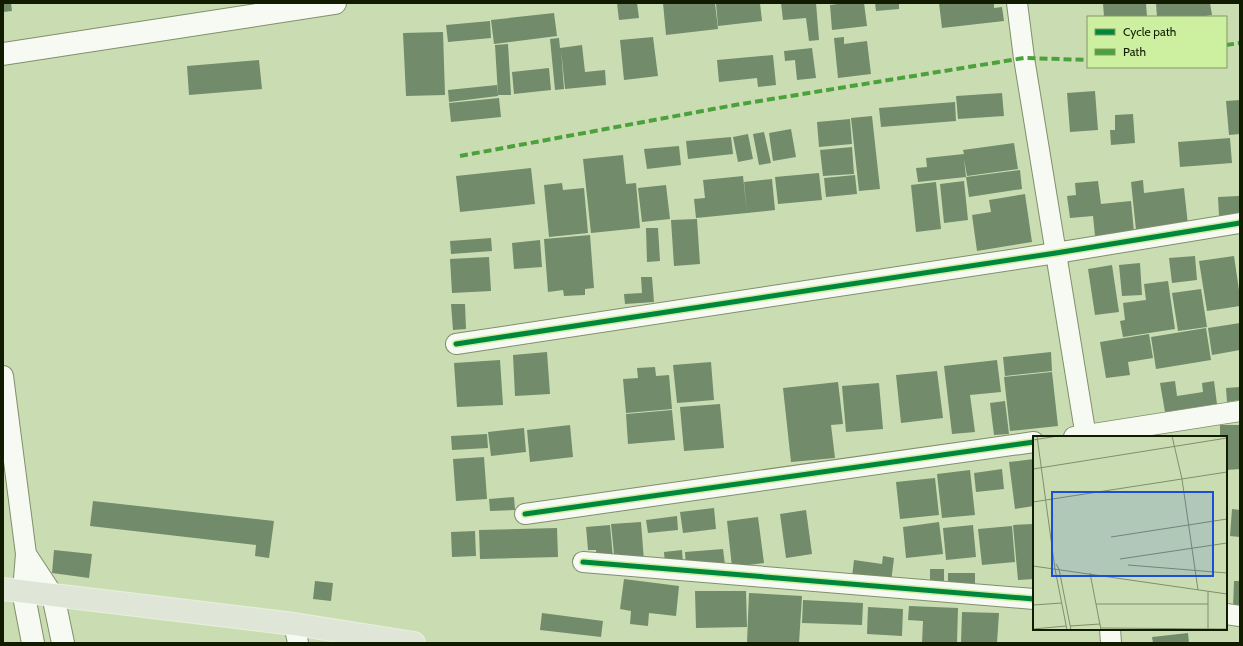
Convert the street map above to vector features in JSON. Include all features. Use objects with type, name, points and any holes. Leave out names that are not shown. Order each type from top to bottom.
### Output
[{"type":"main road","points":[[13,590],[54,595],[296,634],[414,643]]},
{"type":"street","points":[[3,54],[335,3]]},
{"type":"street","points":[[1017,3],[1056,253],[1082,436],[1240,411]]},
{"type":"street","points":[[456,344],[1056,253],[1240,223]]},
{"type":"street","points":[[3,376],[26,554],[54,595],[63,643]]},
{"type":"street","points":[[525,514],[1033,442]]},
{"type":"street","points":[[26,554],[13,590],[32,643]]},
{"type":"street","points":[[583,562],[1033,599]]},
{"type":"street","points":[[1227,614],[1240,616]]},
{"type":"street","points":[[1110,630],[1112,643]]},
{"type":"building","points":[[3,3],[11,3],[12,11],[3,12]]},
{"type":"building","points":[[617,3],[637,3],[639,18],[619,20]]},
{"type":"building","points":[[663,3],[715,3],[718,29],[666,35]]},
{"type":"building","points":[[716,3],[760,3],[762,21],[718,26]]},
{"type":"building","points":[[781,3],[816,3],[819,40],[809,41],[806,18],[783,20]]},
{"type":"building","points":[[864,3],[867,26],[832,30],[830,5]]},
{"type":"building","points":[[875,3],[899,3],[899,9],[876,11]]},
{"type":"building","points":[[939,3],[994,3],[994,8],[1002,7],[1004,21],[942,28]]},
{"type":"building","points":[[1103,3],[1146,3],[1147,16],[1104,16]]},
{"type":"building","points":[[1156,3],[1210,3],[1212,15],[1206,16],[1157,16]]},
{"type":"building","points":[[554,13],[557,36],[494,44],[491,20]]},
{"type":"building","points":[[490,21],[491,38],[448,42],[446,25]]},
{"type":"building","points":[[443,32],[445,95],[406,96],[403,33]]},
{"type":"building","points":[[653,37],[658,76],[624,80],[620,40]]},
{"type":"building","points":[[844,37],[844,44],[867,41],[871,74],[838,78],[834,38]]},
{"type":"building","points":[[559,38],[560,48],[582,45],[585,72],[605,70],[606,85],[565,89],[561,49],[564,89],[555,90],[550,39]]},
{"type":"building","points":[[508,44],[511,95],[498,95],[495,45]]},
{"type":"building","points":[[812,48],[816,78],[797,80],[795,60],[785,61],[784,51]]},
{"type":"building","points":[[773,55],[776,85],[758,87],[757,78],[719,82],[717,60]]},
{"type":"building","points":[[259,60],[262,89],[189,95],[187,66]]},
{"type":"building","points":[[549,68],[551,90],[514,94],[512,72]]},
{"type":"building","points":[[497,85],[498,96],[449,102],[448,90]]},
{"type":"building","points":[[1095,91],[1098,130],[1070,132],[1067,93]]},
{"type":"building","points":[[1002,93],[1004,116],[958,119],[956,96]]},
{"type":"building","points":[[499,98],[501,117],[451,122],[449,103]]},
{"type":"building","points":[[1240,100],[1240,134],[1229,135],[1226,101]]},
{"type":"building","points":[[955,102],[956,121],[881,127],[879,108]]},
{"type":"building","points":[[1133,114],[1135,143],[1111,145],[1110,130],[1115,130],[1115,115]]},
{"type":"building","points":[[872,116],[880,189],[859,191],[851,118]]},
{"type":"building","points":[[850,119],[852,144],[819,147],[817,122]]},
{"type":"building","points":[[791,129],[796,157],[773,161],[769,133]]},
{"type":"building","points":[[764,132],[771,163],[759,165],[753,134]]},
{"type":"building","points":[[748,134],[753,159],[738,162],[733,137]]},
{"type":"building","points":[[731,137],[733,154],[688,159],[686,141]]},
{"type":"building","points":[[1230,138],[1232,163],[1180,167],[1178,142]]},
{"type":"building","points":[[1014,143],[1018,169],[967,176],[964,159],[966,177],[918,182],[916,168],[927,167],[926,158],[964,154],[963,150]]},
{"type":"building","points":[[679,146],[681,165],[647,169],[644,149]]},
{"type":"building","points":[[852,147],[854,174],[823,176],[820,150]]},
{"type":"building","points":[[623,155],[626,184],[636,183],[640,228],[591,233],[583,159]]},
{"type":"building","points":[[531,168],[535,204],[460,212],[456,176]]},
{"type":"building","points":[[1020,170],[1022,189],[969,197],[966,177]]},
{"type":"building","points":[[819,173],[822,200],[778,204],[775,177]]},
{"type":"building","points":[[855,175],[857,194],[826,197],[824,178]]},
{"type":"building","points":[[743,176],[747,213],[696,218],[694,199],[705,198],[703,180]]},
{"type":"building","points":[[772,179],[775,210],[747,213],[744,182]]},
{"type":"building","points":[[1143,180],[1144,193],[1184,188],[1188,225],[1136,230],[1131,182]]},
{"type":"building","points":[[964,181],[968,220],[944,223],[940,184]]},
{"type":"building","points":[[1098,181],[1101,204],[1131,201],[1134,232],[1095,236],[1093,216],[1070,218],[1067,196],[1076,195],[1075,183]]},
{"type":"building","points":[[936,182],[941,229],[916,232],[911,185]]},
{"type":"building","points":[[562,183],[563,190],[584,188],[588,233],[549,237],[544,185]]},
{"type":"building","points":[[666,185],[670,219],[642,222],[638,188]]},
{"type":"building","points":[[1025,194],[1032,242],[977,251],[972,215],[991,212],[989,200]]},
{"type":"building","points":[[1239,196],[1240,214],[1219,216],[1218,197]]},
{"type":"building","points":[[697,219],[700,264],[674,266],[671,220]]},
{"type":"building","points":[[646,228],[658,228],[660,261],[647,262]]},
{"type":"building","points":[[590,235],[594,288],[585,289],[585,295],[564,296],[563,290],[548,292],[544,239]]},
{"type":"building","points":[[491,238],[492,251],[451,254],[450,241]]},
{"type":"building","points":[[540,240],[542,267],[514,269],[512,243]]},
{"type":"building","points":[[1195,256],[1197,280],[1172,283],[1169,258]]},
{"type":"building","points":[[1234,256],[1240,306],[1207,311],[1199,261]]},
{"type":"building","points":[[489,257],[491,291],[452,293],[450,259]]},
{"type":"building","points":[[1140,263],[1142,295],[1122,296],[1119,265]]},
{"type":"building","points":[[1112,265],[1119,312],[1095,315],[1088,269]]},
{"type":"building","points":[[641,277],[652,277],[654,302],[625,304],[624,294],[642,293]]},
{"type":"building","points":[[1168,281],[1175,329],[1123,337],[1120,321],[1125,320],[1123,303],[1146,300],[1144,284]]},
{"type":"building","points":[[1201,289],[1207,327],[1178,331],[1172,293]]},
{"type":"building","points":[[451,304],[465,304],[466,329],[453,330]]},
{"type":"building","points":[[1240,323],[1240,350],[1212,355],[1208,328]]},
{"type":"building","points":[[1206,328],[1211,360],[1156,369],[1151,337]]},
{"type":"building","points":[[1149,334],[1153,358],[1128,362],[1130,375],[1106,378],[1100,342]]},
{"type":"building","points":[[547,352],[550,394],[515,396],[513,355]]},
{"type":"building","points":[[1051,352],[1052,371],[1005,376],[1003,357]]},
{"type":"building","points":[[500,360],[503,405],[457,407],[454,363]]},
{"type":"building","points":[[997,360],[1001,392],[970,395],[975,432],[952,434],[944,366]]},
{"type":"building","points":[[711,362],[714,400],[677,403],[673,365]]},
{"type":"building","points":[[655,367],[656,376],[669,375],[672,409],[626,413],[623,379],[638,378],[637,368]]},
{"type":"building","points":[[937,371],[943,418],[901,423],[896,375]]},
{"type":"building","points":[[1052,372],[1058,426],[1010,431],[1004,377]]},
{"type":"building","points":[[1175,381],[1177,396],[1203,392],[1202,383],[1214,381],[1217,404],[1165,412],[1160,383]]},
{"type":"building","points":[[838,382],[843,424],[831,425],[835,458],[791,462],[783,388]]},
{"type":"building","points":[[879,383],[883,429],[846,432],[842,386]]},
{"type":"building","points":[[1240,387],[1240,400],[1227,402],[1226,388]]},
{"type":"building","points":[[1005,401],[1009,434],[994,435],[990,403]]},
{"type":"building","points":[[720,404],[724,448],[684,451],[680,407]]},
{"type":"building","points":[[672,410],[675,440],[628,444],[626,414]]},
{"type":"building","points":[[570,425],[573,457],[530,462],[527,430]]},
{"type":"building","points":[[1220,425],[1240,425],[1240,469],[1227,470],[1227,436],[1220,436]]},
{"type":"building","points":[[524,428],[526,452],[491,456],[488,432]]},
{"type":"building","points":[[487,434],[488,448],[452,450],[451,436]]},
{"type":"building","points":[[484,457],[487,499],[456,501],[453,459]]},
{"type":"building","points":[[1033,459],[1033,506],[1015,509],[1009,462]]},
{"type":"building","points":[[1002,469],[1004,489],[976,492],[974,473]]},
{"type":"building","points":[[970,470],[975,515],[942,518],[937,474]]},
{"type":"building","points":[[935,478],[939,515],[900,519],[896,482]]},
{"type":"building","points":[[514,497],[515,510],[490,511],[489,499]]},
{"type":"building","points":[[93,501],[274,521],[269,558],[255,556],[256,545],[90,526]]},
{"type":"building","points":[[714,508],[716,529],[683,533],[680,512]]},
{"type":"building","points":[[1232,509],[1240,510],[1240,537],[1230,536]]},
{"type":"building","points":[[806,510],[812,554],[786,558],[780,514]]},
{"type":"building","points":[[677,516],[678,530],[648,533],[646,520]]},
{"type":"building","points":[[758,517],[764,563],[732,567],[727,521]]},
{"type":"building","points":[[641,522],[644,561],[615,564],[611,524]]},
{"type":"building","points":[[939,522],[943,554],[906,558],[903,527]]},
{"type":"building","points":[[1033,524],[1033,579],[1018,580],[1013,525]]},
{"type":"building","points":[[610,525],[613,558],[597,559],[596,550],[588,550],[586,527]]},
{"type":"building","points":[[973,525],[976,557],[946,560],[943,528]]},
{"type":"building","points":[[1012,526],[1015,562],[982,565],[978,529]]},
{"type":"building","points":[[557,528],[558,557],[480,559],[479,530]]},
{"type":"building","points":[[475,531],[476,556],[452,557],[451,532]]},
{"type":"building","points":[[723,549],[725,565],[686,568],[685,552]]},
{"type":"building","points":[[54,550],[92,554],[89,578],[52,573]]},
{"type":"building","points":[[682,550],[683,564],[665,565],[664,552]]},
{"type":"building","points":[[883,556],[894,558],[891,582],[852,577],[854,560],[882,564]]},
{"type":"building","points":[[930,569],[944,569],[944,583],[930,583]]},
{"type":"building","points":[[948,573],[975,573],[975,585],[948,585]]},
{"type":"building","points":[[624,579],[679,586],[676,616],[649,613],[648,626],[630,624],[631,611],[620,609]]},
{"type":"building","points":[[315,581],[333,583],[331,601],[313,599]]},
{"type":"building","points":[[1234,581],[1240,581],[1240,608],[1233,608]]},
{"type":"building","points":[[695,591],[746,591],[747,627],[696,628]]},
{"type":"building","points":[[749,593],[802,596],[799,643],[747,643]]},
{"type":"building","points":[[803,600],[863,603],[862,625],[802,623]]},
{"type":"building","points":[[909,606],[958,608],[957,643],[922,643],[923,621],[908,620]]},
{"type":"building","points":[[868,607],[903,609],[902,636],[867,634]]},
{"type":"building","points":[[962,612],[999,613],[997,643],[961,643]]},
{"type":"building","points":[[542,613],[603,621],[601,637],[540,630]]},
{"type":"building","points":[[1188,633],[1189,643],[1153,643],[1152,637]]},
{"type":"marked path","points":[[1227,45],[1240,43]]},
{"type":"marked path","points":[[460,156],[735,105],[1024,58],[1087,60]]},
{"type":"cycle path","points":[[456,344],[1056,253],[1240,223]]},
{"type":"cycle path","points":[[525,514],[1033,442]]},
{"type":"cycle path","points":[[583,562],[1033,599]]}]
